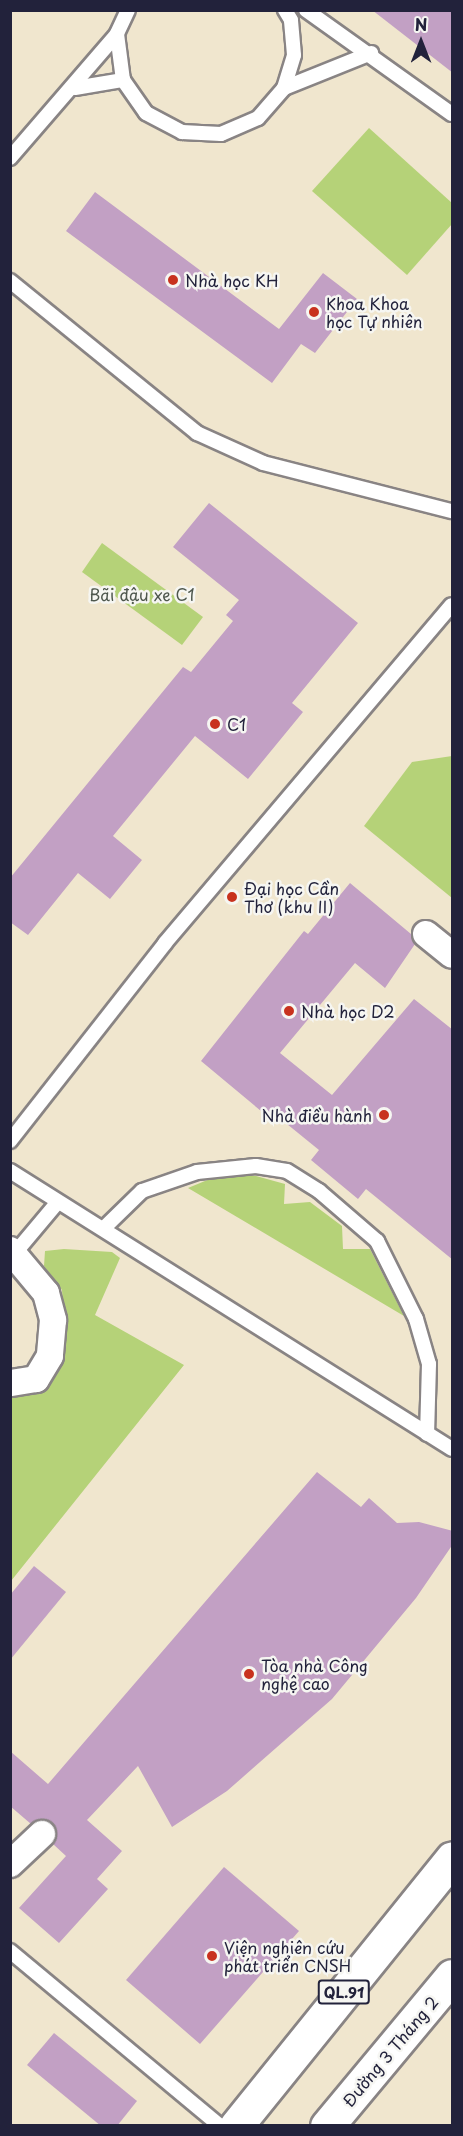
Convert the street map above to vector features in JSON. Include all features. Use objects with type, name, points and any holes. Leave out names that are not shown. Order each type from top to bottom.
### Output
[{"type":"highway","name":"QL.91","points":[[236,2126],[453,1858]]},
{"type":"highway","name":"Đường 3 Tháng 2","points":[[327,2126],[453,1977]]},
{"type":"street","points":[[426,934],[453,955]]},
{"type":"street","points":[[10,1383],[36,1379],[50,1356],[53,1320],[46,1293],[13,1251]]},
{"type":"street","points":[[10,1864],[42,1834]]},
{"type":"lane","points":[[10,158],[75,88],[117,34],[128,10]]},
{"type":"lane","points":[[117,34],[123,80],[146,113],[182,132],[221,134],[258,118],[284,88],[294,55],[291,20],[285,10]]},
{"type":"lane","points":[[306,10],[371,53],[453,114]]},
{"type":"lane","points":[[284,88],[371,53]]},
{"type":"lane","points":[[75,88],[123,80]]},
{"type":"lane","points":[[10,281],[197,433],[263,463],[453,511]]},
{"type":"lane","points":[[10,1141],[165,943],[453,605]]},
{"type":"lane","points":[[104,1228],[142,1191],[197,1172],[228,1167],[287,1171],[319,1191],[377,1241],[416,1319],[429,1364],[427,1434]]},
{"type":"lane","points":[[10,1171],[57,1203],[104,1228],[453,1449]]},
{"type":"lane","points":[[13,1251],[57,1203]]},
{"type":"lane","points":[[10,1951],[220,2126]]},
{"type":"green space","points":[[369,128],[452,203],[452,224],[407,275],[312,191]]},
{"type":"green space","name":"Bãi đậu xe C1","points":[[102,543],[203,617],[182,645],[82,572]]},
{"type":"green space","points":[[452,756],[452,898],[364,826],[412,762]]},
{"type":"green space","points":[[222,1174],[256,1176],[285,1184],[284,1204],[310,1202],[342,1226],[343,1249],[370,1249],[404,1316],[188,1188]]},
{"type":"green space","points":[[64,1249],[112,1252],[120,1258],[95,1315],[184,1365],[11,1581],[11,1388],[42,1384],[65,1345],[62,1290],[44,1266],[45,1251]]},
{"type":"building","points":[[372,10],[453,10],[453,73]]},
{"type":"building","name":"Nhà học KH","points":[[95,192],[279,329],[323,273],[357,299],[315,353],[301,344],[272,383],[66,231]]},
{"type":"building","name":"C1","points":[[209,503],[358,623],[292,703],[303,712],[248,779],[195,736],[113,836],[142,860],[110,899],[78,873],[28,935],[10,922],[10,878],[183,667],[191,672],[233,621],[226,615],[239,600],[173,547]]},
{"type":"building","points":[[350,883],[411,934],[415,944],[385,988],[355,963],[280,1053],[332,1095],[414,999],[453,1030],[453,1260],[366,1189],[358,1199],[311,1160],[319,1150],[271,1111],[267,1116],[201,1061],[304,931],[308,934]]},
{"type":"building","name":"Tòa nhà Công nghệ cao","points":[[317,1472],[361,1507],[369,1498],[397,1523],[419,1522],[453,1531],[453,1544],[416,1598],[332,1699],[227,1791],[172,1827],[138,1766],[87,1820],[122,1851],[97,1879],[108,1889],[59,1943],[19,1908],[66,1856],[53,1844],[57,1831],[52,1823],[39,1819],[31,1824],[10,1806],[10,1751],[48,1784]]},
{"type":"building","points":[[34,1566],[66,1592],[10,1660],[10,1595]]},
{"type":"building","name":"Viện nghiên cứu phát triển CNSH","points":[[224,1867],[299,1931],[200,2044],[126,1980]]},
{"type":"building","points":[[54,2033],[137,2101],[117,2126],[101,2126],[27,2065]]},
{"type":"place","name":"Nhà học KH","points":[[173,280]]},
{"type":"place","name":"Khoa Khoa học Tự nhiên","points":[[314,312]]},
{"type":"place","name":"C1","points":[[215,724]]},
{"type":"place","name":"Đại học Cần Thơ (khu II)","points":[[232,897]]},
{"type":"place","name":"Nhà học D2","points":[[289,1011]]},
{"type":"place","name":"Nhà điều hành","points":[[384,1115]]},
{"type":"place","name":"Tòa nhà Công nghệ cao","points":[[249,1674]]},
{"type":"place","name":"Viện nghiên cứu phát triển CNSH","points":[[212,1956]]}]
